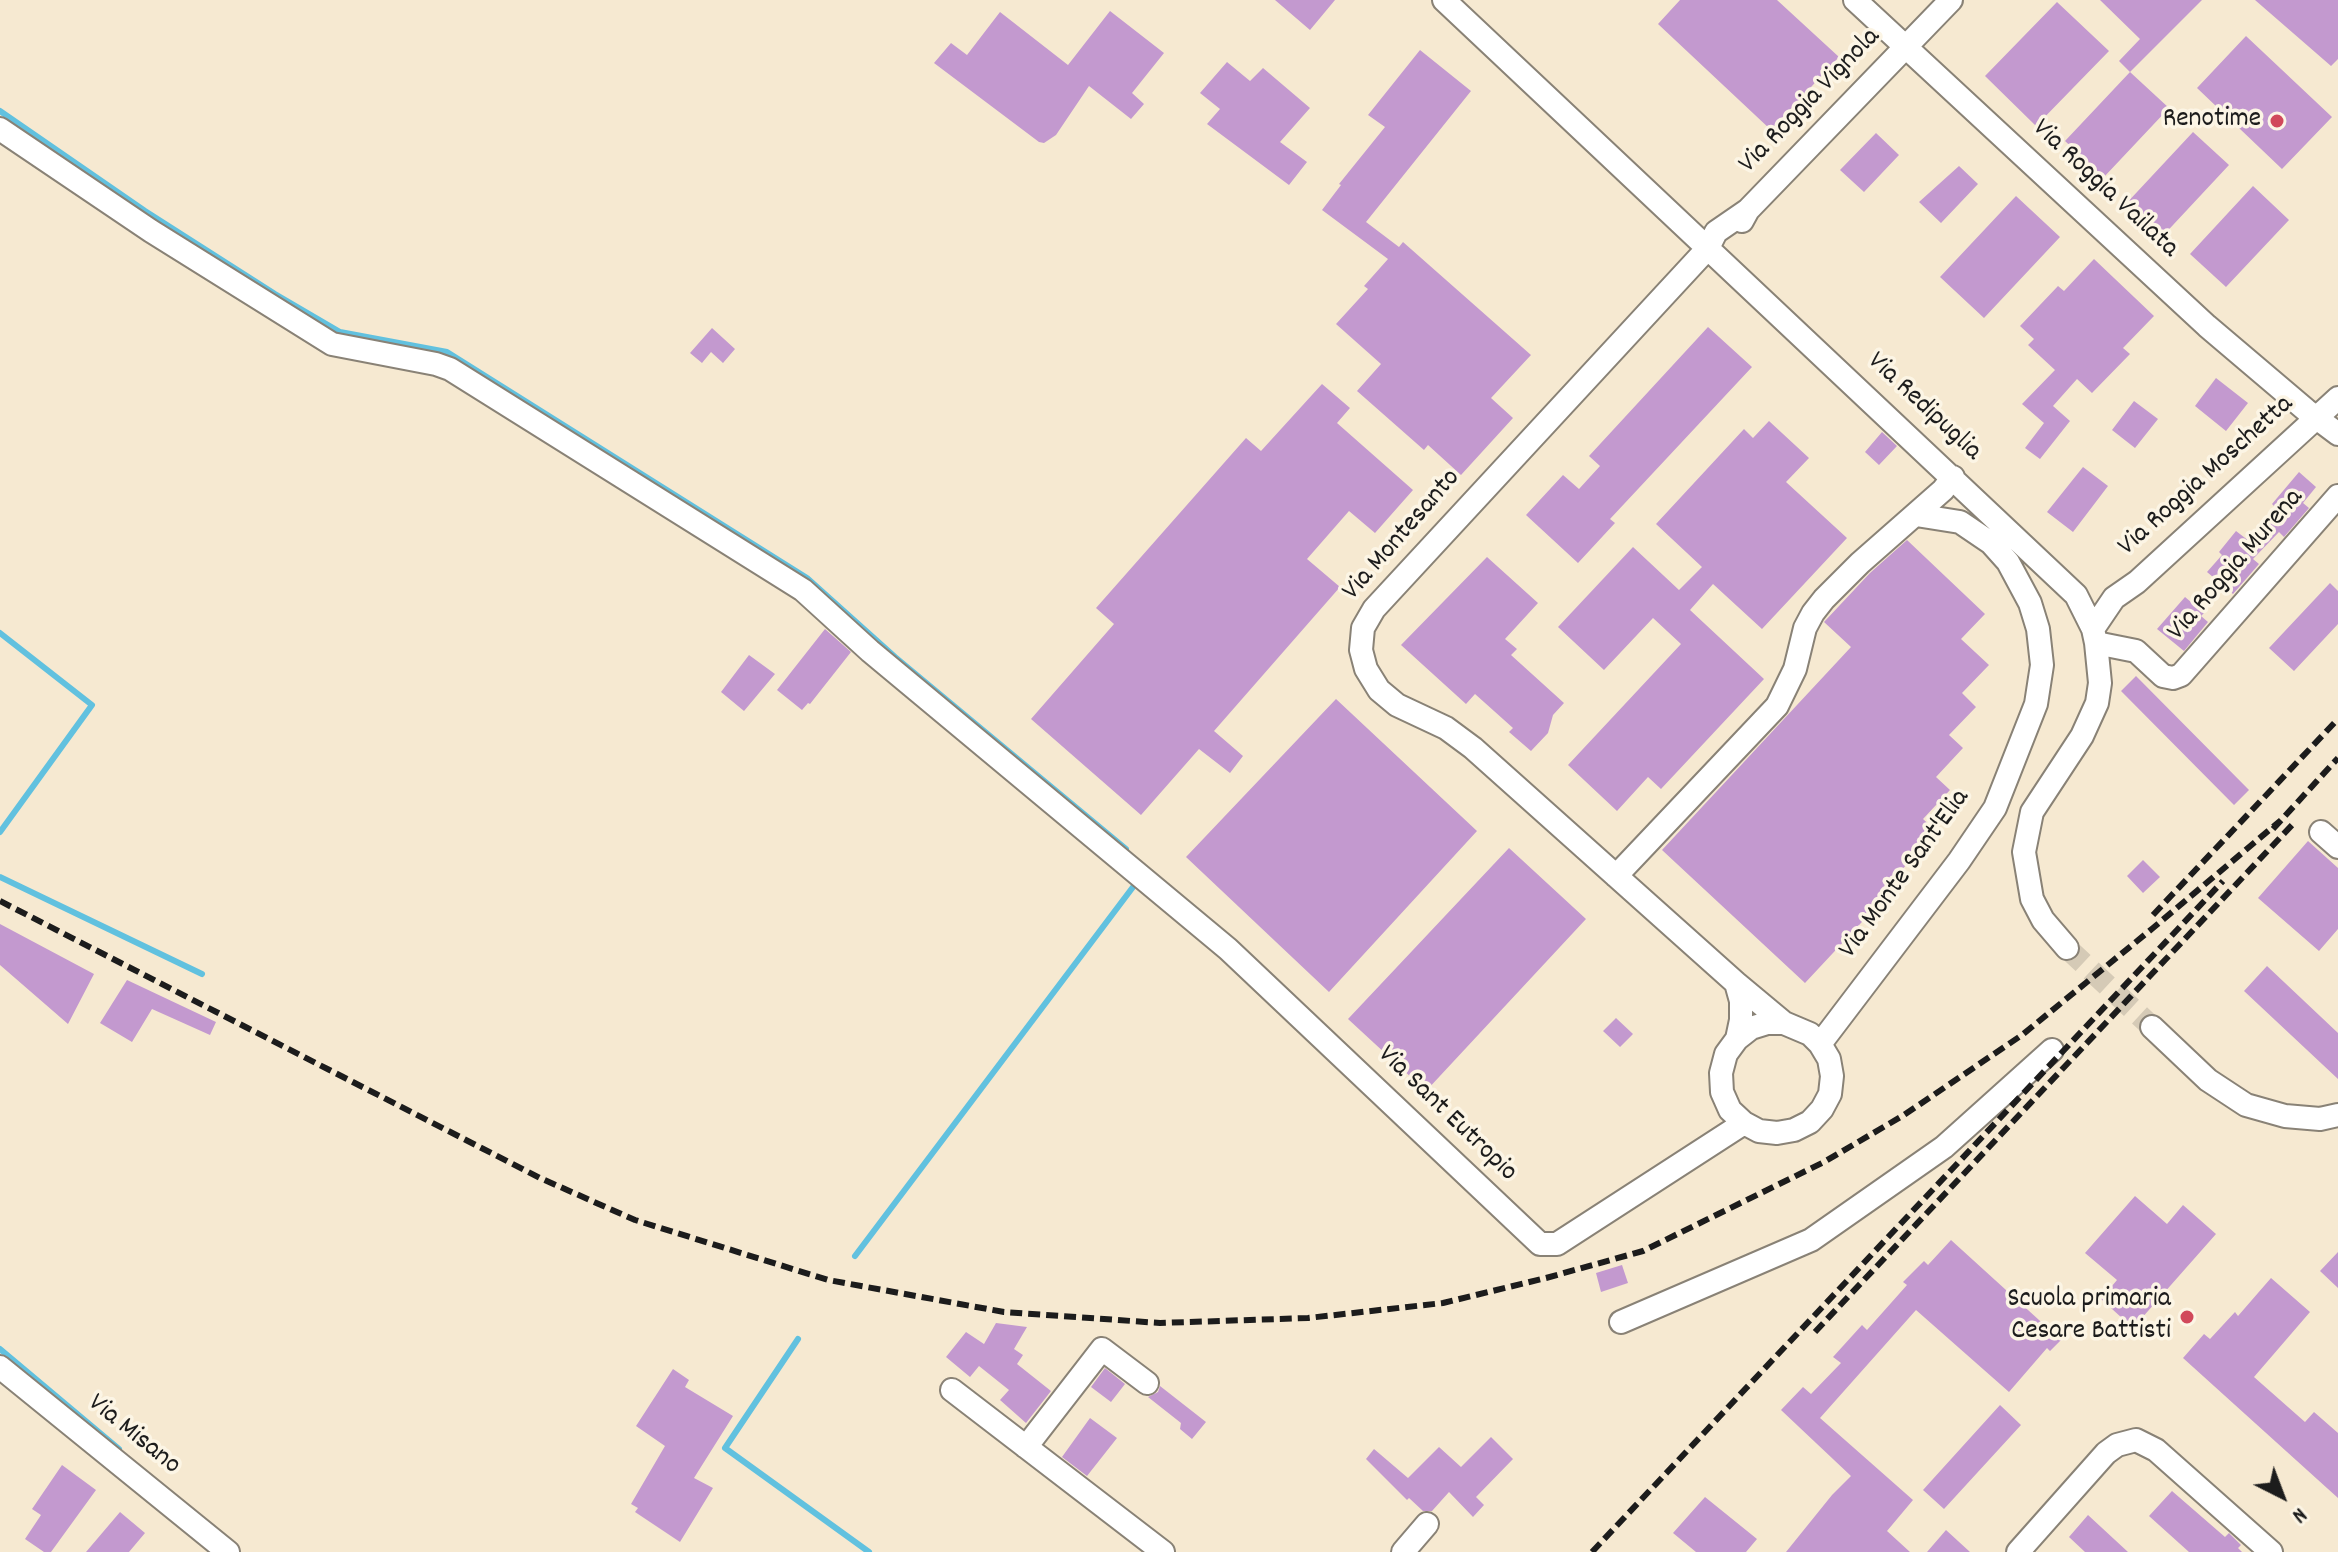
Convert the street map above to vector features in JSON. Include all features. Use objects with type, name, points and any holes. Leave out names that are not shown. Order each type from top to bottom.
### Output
[{"type":"street","name":"Via Redipuglia","points":[[1444,0],[2076,595],[2094,636],[2100,683],[2097,703],[2082,736],[2032,812],[2024,852],[2032,899],[2043,920],[2067,948]]},
{"type":"street","name":"Via Roggia Vailata","points":[[1855,0],[2207,326],[2316,419]]},
{"type":"street","name":"Via Roggia Vignola","points":[[1708,248],[1726,241],[1737,230],[1748,210],[1951,0]]},
{"type":"street","name":"Via Sant Eutropio","points":[[0,129],[151,231],[332,344],[450,369],[803,590],[870,651],[1228,949],[1540,1244],[1557,1244],[1744,1123]]},
{"type":"street","name":"Via Montesanto","points":[[1708,248],[1374,609],[1363,628],[1361,650],[1366,669],[1379,690],[1397,705],[1446,728],[1473,748],[1784,1023]]},
{"type":"street","name":"Via Roggia Moschetta","points":[[2094,636],[2114,598],[2137,582],[2338,398]]},
{"type":"street","points":[[2316,419],[2338,434]]},
{"type":"street","points":[[1616,876],[1777,706],[1795,669],[1805,628],[1824,599],[1943,490],[1953,477]]},
{"type":"street","name":"Via Roggia Murena","points":[[2094,636],[2136,651],[2163,676],[2173,678],[2181,675],[2338,496]]},
{"type":"street","name":"Via Monte Sant'Elia","points":[[1820,1044],[1959,861],[1995,808],[2036,704],[2042,665],[2038,629],[2030,603],[2008,562],[1991,543],[1960,522],[1916,515]]},
{"type":"street","name":"Via Roggia Moschetta","points":[[2076,595],[2114,598]]},
{"type":"street","points":[[1736,983],[1741,1001],[1737,1039]]},
{"type":"street","points":[[1784,1023],[1810,1034],[1820,1044],[1829,1059],[1832,1076],[1830,1094],[1816,1116],[1794,1130],[1777,1133],[1759,1131],[1730,1110],[1722,1092],[1721,1073],[1726,1054],[1737,1039],[1759,1026],[1784,1023]]},
{"type":"street","points":[[2152,1027],[2208,1080],[2246,1105],[2285,1116],[2320,1119],[2338,1115]]},
{"type":"street","points":[[1621,1322],[1811,1240],[1944,1147],[2052,1050]]},
{"type":"street","points":[[1026,1447],[1102,1349],[1147,1383]]},
{"type":"street","name":"Via Misano","points":[[0,1367],[228,1552]]},
{"type":"street","points":[[952,1390],[1163,1552]]},
{"type":"street","points":[[2018,1552],[2106,1453],[2117,1445],[2136,1440],[2156,1450],[2271,1552]]},
{"type":"street","points":[[1403,1552],[1427,1524]]},
{"type":"building","points":[[1275,0],[1335,0],[1310,30]]},
{"type":"building","points":[[1680,0],[1777,0],[1839,57],[1771,130],[1658,24]]},
{"type":"building","points":[[2100,0],[2202,0],[2130,72],[2119,61],[2140,39]]},
{"type":"building","points":[[2255,0],[2338,0],[2338,59],[2331,66]]},
{"type":"building","points":[[2057,2],[2109,51],[2036,126],[1985,76]]},
{"type":"building","points":[[1110,11],[1164,53],[1132,93],[1144,104],[1131,119],[1089,86],[1056,135],[1044,143],[1039,142],[934,63],[951,43],[967,55],[1000,12],[1068,65]]},
{"type":"building","points":[[2246,36],[2332,117],[2282,169],[2197,88]]},
{"type":"building","points":[[1420,50],[1471,91],[1366,222],[1399,247],[1403,242],[1531,355],[1491,398],[1513,418],[1461,475],[1428,445],[1424,450],[1357,391],[1381,364],[1336,324],[1368,289],[1364,286],[1388,259],[1322,210],[1385,127],[1368,115]]},
{"type":"building","points":[[1227,62],[1250,81],[1263,68],[1310,108],[1280,142],[1307,162],[1289,185],[1207,124],[1220,109],[1200,93]]},
{"type":"building","points":[[2130,72],[2169,108],[2104,177],[2065,141]]},
{"type":"building","points":[[2193,132],[2229,165],[2159,240],[2123,207]]},
{"type":"building","points":[[1876,133],[1899,155],[1864,192],[1840,170]]},
{"type":"building","points":[[1959,166],[1978,184],[1941,223],[1919,202]]},
{"type":"building","points":[[2253,186],[2289,220],[2226,287],[2190,254]]},
{"type":"building","points":[[2016,196],[2060,237],[1984,318],[1940,277]]},
{"type":"building","points":[[2094,259],[2154,316],[2123,348],[2130,354],[2092,393],[2077,379],[2053,406],[2070,421],[2040,459],[2025,448],[2044,423],[2022,404],[2055,370],[2028,345],[2034,339],[2020,326],[2058,286],[2064,291]]},
{"type":"building","points":[[1708,327],[1752,367],[1610,519],[1615,523],[1578,563],[1526,515],[1563,475],[1579,489],[1600,466],[1589,456]]},
{"type":"building","points":[[712,328],[735,349],[723,363],[711,352],[702,363],[690,353]]},
{"type":"building","points":[[2216,378],[2248,403],[2226,431],[2195,406]]},
{"type":"building","points":[[1322,384],[1350,408],[1337,423],[1413,490],[1375,533],[1349,511],[1307,559],[1340,587],[1214,731],[1243,756],[1230,773],[1199,749],[1141,815],[1031,719],[1114,624],[1096,608],[1246,438],[1261,451]]},
{"type":"building","points":[[2134,401],[2158,419],[2135,448],[2112,430]]},
{"type":"building","points":[[1769,421],[1809,458],[1786,482],[1847,538],[1762,629],[1713,584],[1690,610],[1764,679],[1661,789],[1648,777],[1617,811],[1568,765],[1681,644],[1653,618],[1604,670],[1558,627],[1633,547],[1679,590],[1702,567],[1656,524],[1744,429],[1753,438]]},
{"type":"building","points":[[1882,432],[1897,446],[1879,465],[1865,452]]},
{"type":"building","points":[[2083,467],[2108,486],[2073,532],[2047,512]]},
{"type":"building","points":[[2299,472],[2316,487],[2303,503],[2309,508],[2284,537],[2279,532],[2253,559],[2259,564],[2233,594],[2207,572],[2222,555],[2219,552],[2236,531],[2249,541],[2276,508],[2272,504]]},
{"type":"building","points":[[1907,540],[1985,614],[1961,639],[1989,665],[1962,693],[1976,707],[1949,735],[1963,748],[1936,777],[1950,790],[1923,819],[1937,832],[1883,890],[1888,894],[1805,983],[1662,850],[1851,647],[1824,622],[1870,573]]},
{"type":"building","points":[[1487,557],[1538,603],[1505,639],[1517,649],[1511,655],[1564,703],[1553,715],[1548,733],[1531,751],[1509,732],[1513,728],[1475,694],[1466,704],[1401,645]]},
{"type":"building","points":[[2330,583],[2338,591],[2338,624],[2294,671],[2269,648]]},
{"type":"building","points":[[2185,597],[2204,613],[2201,616],[2208,622],[2184,651],[2157,629]]},
{"type":"building","points":[[825,629],[851,652],[802,710],[777,690]]},
{"type":"building","points":[[749,655],[775,674],[744,711],[721,692]]},
{"type":"building","points":[[2136,676],[2249,790],[2234,805],[2121,691]]},
{"type":"building","points":[[1336,699],[1477,831],[1329,992],[1186,857]]},
{"type":"building","points":[[2308,841],[2338,868],[2338,929],[2319,951],[2258,898]]},
{"type":"building","points":[[1509,848],[1586,919],[1426,1091],[1348,1019]]},
{"type":"building","points":[[2143,860],[2160,877],[2143,893],[2127,876]]},
{"type":"building","points":[[0,924],[94,974],[68,1024],[0,965]]},
{"type":"building","points":[[2267,966],[2338,1033],[2338,1079],[2244,991]]},
{"type":"building","points":[[127,980],[216,1022],[210,1035],[152,1009],[132,1042],[100,1023]]},
{"type":"building","points":[[1616,1018],[1633,1034],[1620,1047],[1603,1031]]},
{"type":"building","points":[[2135,1196],[2167,1224],[2183,1205],[2216,1234],[2133,1328],[2101,1299],[2117,1280],[2085,1253]]},
{"type":"building","points":[[1951,1240],[2061,1340],[2050,1351],[2047,1348],[2009,1392],[1916,1310],[1820,1418],[1913,1500],[1887,1531],[1910,1552],[1786,1552],[1851,1476],[1781,1410],[1803,1387],[1811,1394],[1841,1363],[1833,1357],[1862,1325],[1867,1330],[1907,1285],[1903,1282],[1924,1261],[1928,1265]]},
{"type":"building","points":[[2338,1252],[2338,1288],[2320,1271]]},
{"type":"building","points":[[1622,1265],[1628,1283],[1601,1292],[1596,1273]]},
{"type":"building","points":[[2271,1278],[2310,1312],[2254,1377],[2305,1422],[2314,1412],[2338,1433],[2338,1498],[2183,1358],[2204,1334],[2210,1339],[2235,1312],[2238,1316]]},
{"type":"building","points":[[996,1323],[1027,1327],[1014,1349],[1023,1355],[1017,1364],[1051,1391],[1026,1423],[1000,1400],[1009,1390],[979,1366],[970,1377],[946,1357],[966,1332],[984,1344]]},
{"type":"building","points":[[1105,1368],[1125,1384],[1111,1402],[1091,1387]]},
{"type":"building","points":[[673,1369],[689,1380],[685,1387],[733,1416],[694,1478],[713,1488],[680,1542],[635,1512],[638,1508],[631,1504],[665,1446],[636,1426]]},
{"type":"building","points":[[1160,1386],[1206,1422],[1192,1439],[1180,1429],[1181,1423],[1148,1397],[1158,1392]]},
{"type":"building","points":[[2000,1405],[2021,1425],[1944,1509],[1923,1490]]},
{"type":"building","points":[[1090,1418],[1117,1438],[1087,1476],[1062,1457]]},
{"type":"building","points":[[1491,1437],[1513,1459],[1476,1497],[1484,1505],[1473,1517],[1449,1492],[1432,1511],[1423,1511],[1409,1498],[1407,1500],[1366,1459],[1374,1449],[1408,1478],[1439,1447],[1461,1467]]},
{"type":"building","points":[[62,1465],[96,1490],[51,1552],[44,1552],[25,1539],[41,1515],[32,1509]]},
{"type":"building","points":[[2172,1491],[2225,1537],[2229,1533],[2241,1545],[2238,1548],[2242,1552],[2189,1552],[2149,1516]]},
{"type":"building","points":[[1705,1497],[1757,1539],[1746,1552],[1696,1552],[1673,1533]]},
{"type":"building","points":[[120,1512],[145,1533],[129,1552],[86,1552]]},
{"type":"building","points":[[2088,1515],[2128,1552],[2085,1552],[2069,1537]]},
{"type":"building","points":[[1946,1530],[1970,1552],[1927,1552]]},
{"type":"waterway","points":[[0,111],[145,211],[340,332],[447,352],[807,578],[895,657],[1126,849]]},
{"type":"waterway","points":[[0,633],[92,705],[0,832]]},
{"type":"waterway","points":[[0,877],[202,974]]},
{"type":"waterway","points":[[855,1256],[1133,887]]},
{"type":"waterway","points":[[798,1339],[725,1448],[869,1552]]},
{"type":"waterway","points":[[0,1349],[119,1449]]},
{"type":"tunnel","points":[[2067,948],[2152,1027]]},
{"type":"railway","points":[[2153,915],[2338,719]]},
{"type":"railway","points":[[2273,829],[2338,758]]},
{"type":"railway","points":[[0,901],[540,1178],[635,1220],[828,1280],[1004,1312],[1160,1323],[1308,1318],[1443,1303],[1643,1251],[1824,1162],[1904,1115],[2022,1035],[2280,821]]},
{"type":"railway","points":[[1815,1332],[2292,825]]},
{"type":"railway","points":[[1592,1552],[2223,881]]},
{"type":"place","name":"Renotime","points":[[2277,121]]},
{"type":"place","name":"Scuola primaria Cesare Battisti","points":[[2187,1317]]}]
